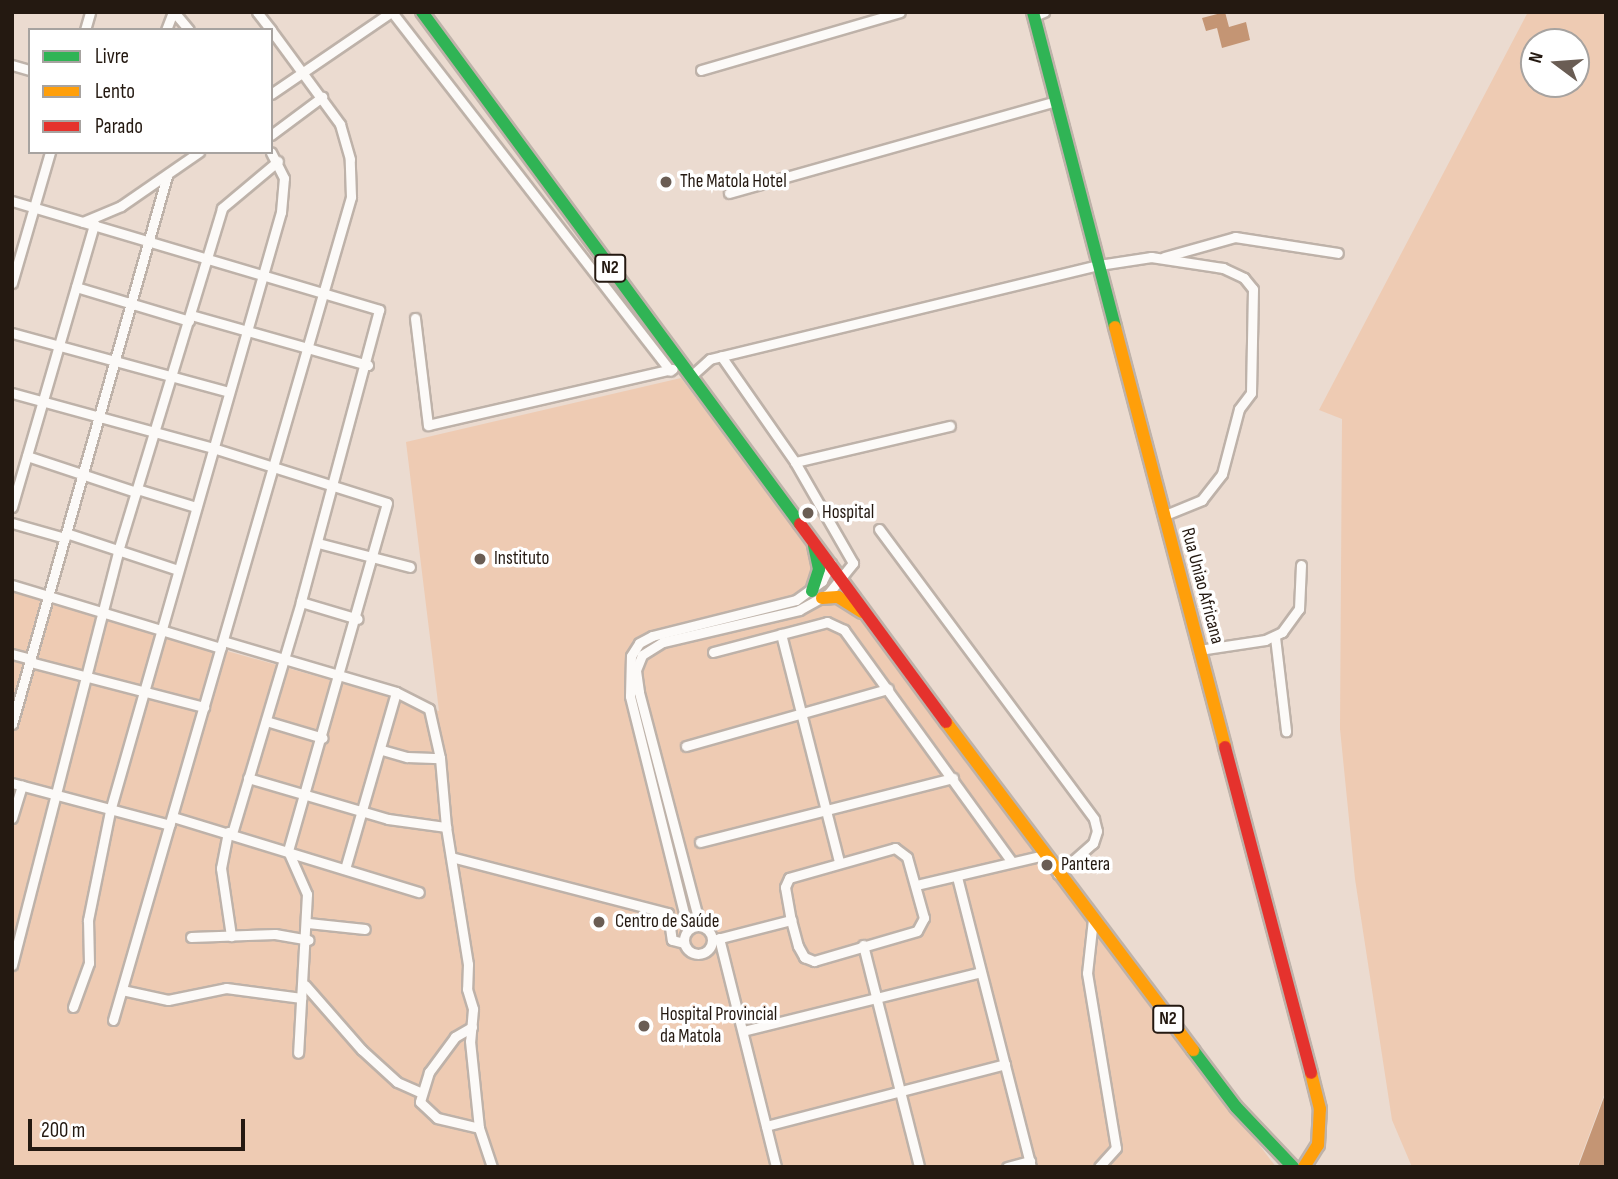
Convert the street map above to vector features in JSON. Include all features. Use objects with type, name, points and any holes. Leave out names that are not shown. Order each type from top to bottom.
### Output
[{"type":"main road","name":"N2","points":[[422,12],[676,368],[690,377],[843,578],[1058,874],[1236,1107],[1293,1167]]},
{"type":"main road","name":"Rua Uniao Africana","points":[[1037,13],[1056,101],[1163,516],[1320,1109],[1318,1145],[1304,1167]]},
{"type":"main road","points":[[810,535],[819,569],[817,594],[844,599],[874,621]]},
{"type":"street","points":[[167,28],[174,12],[186,28]]},
{"type":"street","points":[[257,12],[269,28]]},
{"type":"street","points":[[273,93],[392,12],[676,368],[428,425],[415,318]]},
{"type":"street","points":[[701,70],[900,12]]},
{"type":"street","points":[[113,1020],[347,213],[352,178],[347,142],[304,70],[273,32]]},
{"type":"street","points":[[273,134],[322,97]]},
{"type":"street","points":[[729,193],[1056,101]]},
{"type":"street","points":[[12,283],[14,267],[49,154]]},
{"type":"street","points":[[83,222],[121,206],[167,177],[196,154]]},
{"type":"street","points":[[73,1007],[89,963],[88,920],[110,811],[264,273],[285,186],[278,161],[273,154]]},
{"type":"street","points":[[12,965],[53,796],[118,551],[224,203],[278,161]]},
{"type":"street","points":[[12,724],[167,177]]},
{"type":"street","points":[[12,201],[264,273],[324,296],[378,307],[368,365],[266,722],[230,832],[221,876],[230,936]]},
{"type":"street","points":[[12,507],[94,225]]},
{"type":"street","points":[[690,377],[710,359],[721,356],[1100,265],[1163,258],[1235,236],[1338,253]]},
{"type":"street","points":[[1163,258],[1223,268],[1250,283],[1255,352],[1251,393],[1240,409],[1222,474],[1202,500],[1163,516]]},
{"type":"street","points":[[76,287],[368,365]]},
{"type":"street","points":[[12,333],[117,359],[229,392]]},
{"type":"street","points":[[721,356],[795,462],[852,558],[843,578],[817,594],[799,610],[663,642],[649,648],[636,670],[700,925],[716,939],[743,1031],[776,1167]]},
{"type":"street","points":[[12,393],[213,447],[387,503],[358,619],[288,851],[305,886],[308,923],[298,1053]]},
{"type":"street","points":[[795,462],[950,426]]},
{"type":"street","points":[[27,456],[82,477],[196,507]]},
{"type":"street","points":[[12,523],[66,536],[178,570]]},
{"type":"street","points":[[878,529],[1094,819],[1097,831],[1093,843],[1058,874]]},
{"type":"street","points":[[318,542],[410,567]]},
{"type":"street","points":[[684,943],[688,929],[630,696],[631,656],[639,643],[652,636],[817,594],[831,563]]},
{"type":"street","points":[[1199,650],[1275,637],[1299,609],[1301,565]]},
{"type":"street","points":[[12,585],[161,630],[283,659],[396,692],[429,709],[440,758],[450,858],[468,964],[479,1128],[492,1167]]},
{"type":"street","points":[[301,602],[358,619]]},
{"type":"street","points":[[713,652],[827,622],[836,625],[888,690],[1012,862]]},
{"type":"street","points":[[781,634],[839,861]]},
{"type":"street","points":[[1275,637],[1286,731]]},
{"type":"street","points":[[12,654],[204,708]]},
{"type":"street","points":[[686,746],[888,690]]},
{"type":"street","points":[[345,870],[382,750],[396,692]]},
{"type":"street","points":[[266,722],[323,738]]},
{"type":"street","points":[[382,750],[407,757],[440,758]]},
{"type":"street","points":[[248,778],[362,811],[446,827]]},
{"type":"street","points":[[700,842],[953,778]]},
{"type":"street","points":[[12,818],[17,785],[110,811],[230,832],[419,892]]},
{"type":"street","points":[[895,848],[907,856],[916,886],[924,918],[917,931],[814,961],[804,957],[797,946],[785,887],[789,878],[839,861],[895,848]]},
{"type":"street","points":[[916,886],[1044,855]]},
{"type":"street","points":[[450,858],[668,912],[672,940],[684,943],[698,954],[706,951],[716,939],[792,920]]},
{"type":"street","points":[[957,877],[1030,1164],[1007,1167]]},
{"type":"street","points":[[1093,919],[1087,973],[1116,1148],[1099,1167]]},
{"type":"street","points":[[308,923],[365,929]]},
{"type":"street","points":[[688,929],[700,925]]},
{"type":"street","points":[[191,937],[291,935],[308,940]]},
{"type":"street","points":[[863,946],[919,1167]]},
{"type":"street","points":[[743,1031],[981,972]]},
{"type":"street","points":[[305,985],[362,1050],[397,1082],[422,1093]]},
{"type":"street","points":[[122,990],[168,1000],[226,988],[301,998]]},
{"type":"street","points":[[472,1027],[455,1037],[427,1076],[421,1105],[431,1115],[479,1128]]},
{"type":"street","points":[[766,1126],[1005,1064]]},
{"type":"street","points":[[1270,1144],[1285,1167]]},
{"type":"shaded area","points":[[1225,12],[1229,27],[1246,22],[1250,40],[1222,48],[1217,28],[1206,31],[1202,18]]},
{"type":"shaded area","points":[[1528,12],[1606,12],[1606,1090],[1577,1167],[1412,1167],[1392,1120],[1355,879],[1340,729],[1342,419],[1319,410]]},
{"type":"shaded area","points":[[681,378],[1276,1167],[12,1167],[12,590],[439,711],[406,442]]},
{"type":"shaded area","points":[[1606,1092],[1606,1167],[1578,1167]]},
{"type":"traffic: fast","points":[[422,12],[800,524]]},
{"type":"traffic: fast","points":[[1033,12],[1115,327]]},
{"type":"traffic: fast","points":[[812,591],[819,569],[814,545]]},
{"type":"traffic: fast","points":[[1193,1050],[1236,1107],[1293,1167]]},
{"type":"traffic: slow","points":[[1115,327],[1225,747]]},
{"type":"traffic: slow","points":[[822,598],[838,597],[862,612]]},
{"type":"traffic: slow","points":[[946,722],[1193,1050]]},
{"type":"traffic: slow","points":[[1304,1167],[1318,1145],[1320,1109],[1311,1073]]},
{"type":"traffic: jam","points":[[800,524],[946,722]]},
{"type":"traffic: jam","points":[[1225,747],[1311,1073]]},
{"type":"place","name":"The Matola Hotel","points":[[666,182]]},
{"type":"place","name":"Hospital","points":[[808,513]]},
{"type":"place","name":"Instituto","points":[[480,559]]},
{"type":"place","name":"Pantera","points":[[1047,865]]},
{"type":"place","name":"Centro de Saúde","points":[[599,922]]},
{"type":"place","name":"Hospital Provincial da Matola","points":[[644,1026]]}]
